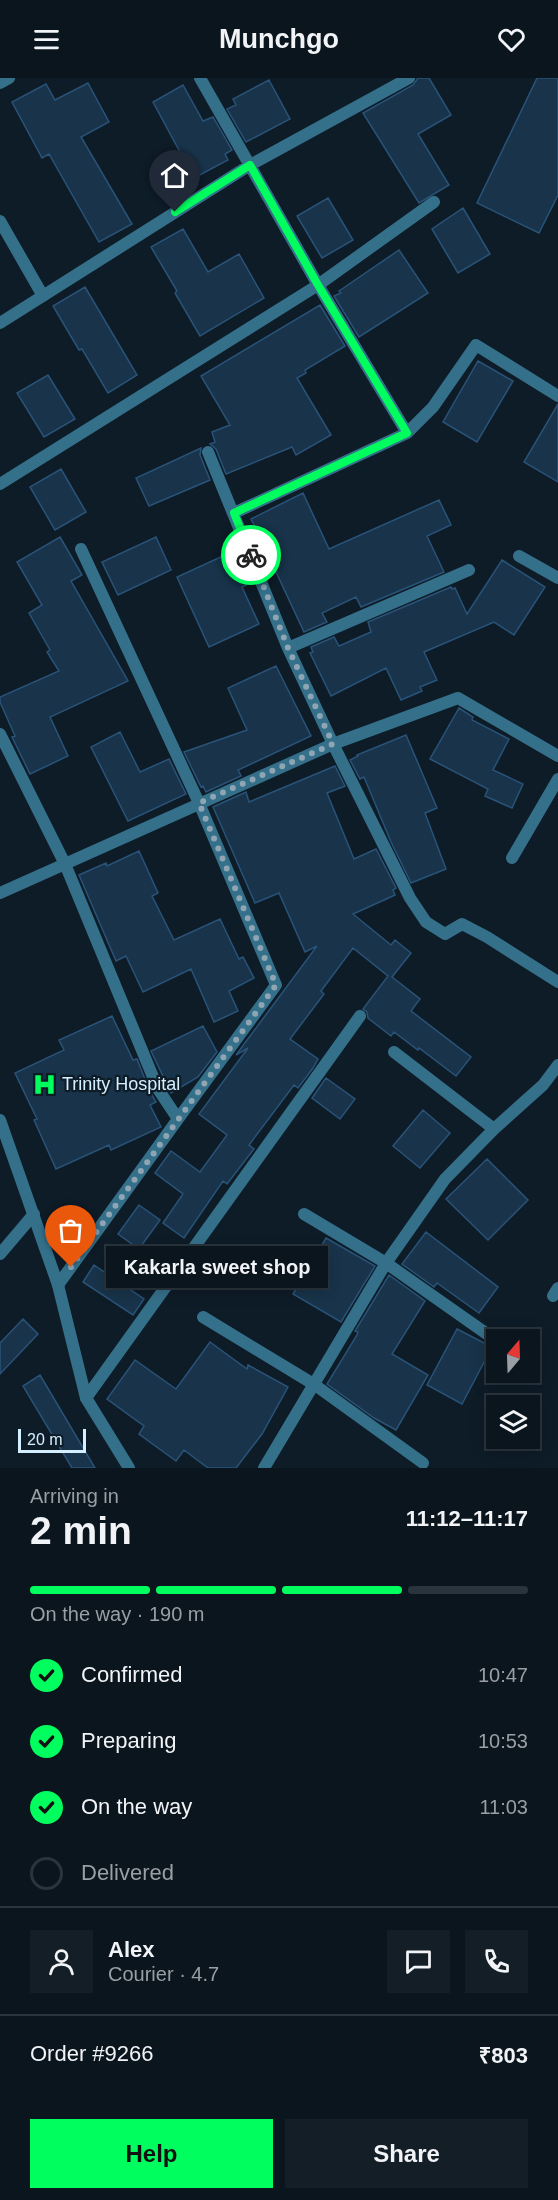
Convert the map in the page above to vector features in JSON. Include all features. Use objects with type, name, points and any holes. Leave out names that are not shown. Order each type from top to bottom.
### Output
[{"type":"street","points":[[0,83],[9,78]]},
{"type":"street","points":[[200,78],[318,285],[407,433]]},
{"type":"street","points":[[0,323],[250,165],[409,78]]},
{"type":"street","points":[[0,484],[318,285],[434,202]]},
{"type":"street","points":[[0,221],[44,296]]},
{"type":"street","points":[[234,513],[407,433],[433,407],[476,345],[558,396]]},
{"type":"street","points":[[208,452],[288,648],[410,898],[426,922],[445,934],[462,924],[487,937],[558,982]]},
{"type":"street","points":[[58,1285],[276,985],[199,803],[81,549]]},
{"type":"street","points":[[519,556],[558,578]]},
{"type":"street","points":[[288,648],[469,570]]},
{"type":"street","points":[[0,892],[333,744],[458,698],[558,756]]},
{"type":"street","points":[[0,734],[65,864],[158,1089],[178,1119]]},
{"type":"street","points":[[512,858],[558,779]]},
{"type":"street","points":[[86,1398],[360,1016]]},
{"type":"street","points":[[394,1052],[494,1129]]},
{"type":"street","points":[[264,1468],[315,1386],[386,1263],[445,1179],[543,1084],[558,1065]]},
{"type":"street","points":[[0,1120],[58,1285],[86,1398],[129,1468]]},
{"type":"street","points":[[0,1254],[34,1214]]},
{"type":"street","points":[[304,1214],[386,1263],[486,1333]]},
{"type":"street","points":[[203,1317],[315,1386],[423,1463]]},
{"type":"building","points":[[418,78],[429,78],[451,115],[418,134],[449,185],[419,203],[363,113],[413,85]]},
{"type":"building","points":[[537,78],[558,78],[558,195],[539,233],[477,203]]},
{"type":"building","points":[[269,80],[290,119],[246,142],[227,109],[236,105],[233,99]]},
{"type":"building","points":[[88,83],[109,122],[81,137],[132,224],[99,242],[49,154],[42,158],[12,102],[46,84],[55,100]]},
{"type":"building","points":[[183,85],[203,121],[213,117],[232,150],[225,154],[228,160],[194,178],[153,102]]},
{"type":"building","points":[[328,198],[353,240],[322,258],[297,216]]},
{"type":"building","points":[[463,208],[490,254],[458,273],[432,229]]},
{"type":"building","points":[[183,229],[208,272],[239,254],[264,298],[200,336],[151,247]]},
{"type":"building","points":[[399,250],[428,293],[359,337],[334,296]]},
{"type":"building","points":[[85,287],[137,375],[108,393],[53,306]]},
{"type":"building","points":[[320,305],[345,346],[305,370],[306,373],[297,378],[331,435],[296,455],[292,447],[226,474],[216,449],[210,444],[215,442],[212,432],[230,425],[201,376]]},
{"type":"building","points":[[478,361],[513,381],[477,442],[443,422]]},
{"type":"building","points":[[48,375],[75,419],[44,437],[17,393]]},
{"type":"building","points":[[558,404],[558,482],[524,462]]},
{"type":"building","points":[[201,448],[200,455],[210,480],[149,506],[136,478]]},
{"type":"building","points":[[61,469],[86,512],[55,530],[30,487]]},
{"type":"building","points":[[303,493],[329,549],[439,500],[451,525],[427,536],[444,572],[361,607],[356,597],[322,613],[327,622],[304,632],[276,572],[267,575],[254,542],[261,538],[251,519]]},
{"type":"building","points":[[60,537],[82,575],[71,581],[128,681],[50,717],[68,756],[30,774],[12,737],[15,736],[0,697],[59,671],[47,652],[50,650],[29,613],[42,605],[17,562]]},
{"type":"building","points":[[156,537],[171,570],[118,595],[102,562]]},
{"type":"building","points":[[238,549],[252,582],[242,587],[259,624],[209,647],[177,577]]},
{"type":"building","points":[[502,560],[545,587],[514,635],[494,622],[424,652],[437,680],[420,687],[422,691],[401,700],[386,668],[331,696],[310,653],[313,652],[311,647],[334,637],[339,646],[371,632],[368,622],[451,587],[455,588],[467,614]]},
{"type":"building","points":[[276,666],[311,736],[238,770],[241,776],[206,792],[203,786],[201,787],[184,752],[247,730],[228,688]]},
{"type":"building","points":[[459,708],[473,717],[472,720],[509,739],[493,770],[523,784],[512,808],[485,796],[488,789],[430,759]]},
{"type":"building","points":[[120,732],[140,772],[169,759],[186,794],[128,821],[91,747]]},
{"type":"building","points":[[406,735],[437,808],[425,813],[446,869],[411,883],[364,777],[360,779],[350,760]]},
{"type":"building","points":[[335,766],[345,786],[327,793],[354,859],[376,849],[396,888],[393,890],[395,895],[353,914],[391,945],[395,940],[411,953],[392,977],[420,999],[411,1011],[471,1057],[456,1076],[419,1048],[418,1050],[394,1032],[391,1036],[368,1018],[367,1012],[363,1009],[388,976],[353,948],[321,991],[324,994],[290,1039],[318,1059],[313,1068],[298,1088],[294,1085],[249,1145],[254,1149],[227,1184],[223,1181],[184,1238],[163,1223],[183,1194],[155,1173],[171,1151],[200,1172],[227,1135],[199,1114],[248,1048],[236,1055],[317,946],[305,952],[279,893],[255,903],[213,807],[246,792],[249,802]]},
{"type":"building","points":[[139,851],[158,893],[152,896],[174,940],[220,919],[239,959],[243,957],[254,978],[229,991],[238,1011],[214,1022],[191,969],[143,992],[126,956],[116,961],[79,875],[106,863],[107,866]]},
{"type":"building","points":[[112,1016],[133,1060],[137,1059],[156,1102],[150,1105],[161,1127],[111,1150],[109,1145],[56,1169],[34,1120],[37,1119],[15,1073],[64,1050],[59,1040]]},
{"type":"building","points":[[203,1026],[217,1052],[198,1077],[171,1093],[151,1051]]},
{"type":"building","points":[[326,1078],[355,1099],[340,1119],[312,1098]]},
{"type":"building","points":[[423,1110],[450,1133],[420,1168],[393,1146]]},
{"type":"building","points":[[487,1159],[528,1200],[488,1240],[446,1199]]},
{"type":"building","points":[[139,1205],[160,1220],[139,1249],[118,1234]]},
{"type":"building","points":[[426,1232],[498,1287],[479,1313],[437,1283],[434,1287],[402,1264]]},
{"type":"building","points":[[326,1238],[375,1266],[341,1322],[293,1294]]},
{"type":"building","points":[[94,1265],[144,1299],[133,1315],[83,1282]]},
{"type":"building","points":[[389,1275],[425,1301],[392,1354],[428,1375],[396,1430],[374,1418],[327,1384],[357,1335],[358,1332],[355,1331]]},
{"type":"building","points":[[23,1319],[38,1334],[0,1374],[0,1343]]},
{"type":"building","points":[[457,1329],[486,1344],[486,1358],[462,1404],[427,1385]]},
{"type":"building","points":[[210,1342],[247,1369],[248,1365],[288,1387],[262,1434],[236,1468],[208,1468],[184,1450],[176,1461],[139,1434],[144,1426],[107,1399],[135,1360],[176,1389]]},
{"type":"building","points":[[40,1375],[95,1468],[72,1468],[23,1386]]},
{"type":"way so far","points":[[71,1267],[276,985],[199,803],[333,744],[288,648],[251,555]]},
{"type":"place","name":"Trinity Hospital","points":[[44,1084]]},
{"type":"place","name":"Kakarla sweet shop","points":[[71,1267]]},
{"type":"route","points":[[175,212],[250,165],[318,285],[407,433],[234,513],[251,555]]}]
